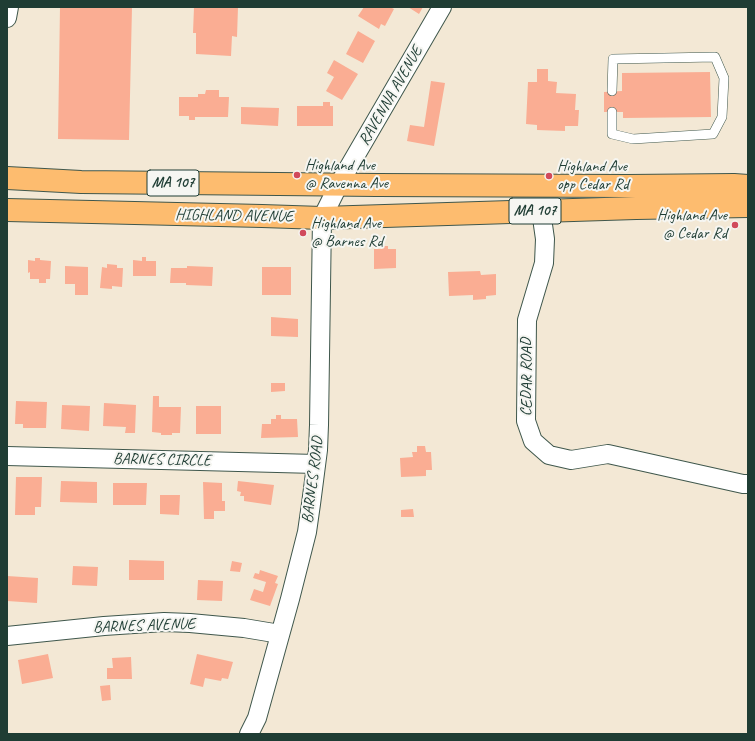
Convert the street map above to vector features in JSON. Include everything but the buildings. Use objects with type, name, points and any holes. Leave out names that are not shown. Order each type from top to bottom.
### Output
[{"type":"main road","name":"HIGHLAND AVENUE","points":[[7,178],[81,182],[748,186]]},
{"type":"main road","name":"HIGHLAND AVENUE","points":[[7,210],[322,218],[748,206]]},
{"type":"street","points":[[7,18],[8,7]]},
{"type":"street","name":"RAVENNA AVENUE","points":[[322,218],[339,184],[442,7]]},
{"type":"street","name":"CEDAR ROAD","points":[[541,211],[545,239],[544,263],[527,320],[526,421],[533,441],[549,456],[571,460],[608,454],[742,484],[748,484]]},
{"type":"street","name":"BARNES ROAD","points":[[249,734],[257,718],[307,532],[318,450],[322,218]]},
{"type":"street","name":"BARNES CIRCLE","points":[[7,456],[316,464]]},
{"type":"street","name":"BARNES AVENUE","points":[[7,636],[104,626],[164,622],[244,628],[280,634]]},
{"type":"lane","points":[[612,92],[613,59],[715,57],[724,78],[722,117],[713,134],[633,138],[612,134],[612,112]]},
{"type":"place","name":"Highland Ave @ Ravenna Ave","points":[[297,175]]},
{"type":"place","name":"Highland Ave opp Cedar Rd","points":[[549,176]]},
{"type":"place","name":"Highland Ave @ Cedar Rd","points":[[735,225]]},
{"type":"place","name":"Highland Ave @ Barnes Rd","points":[[303,233]]}]
